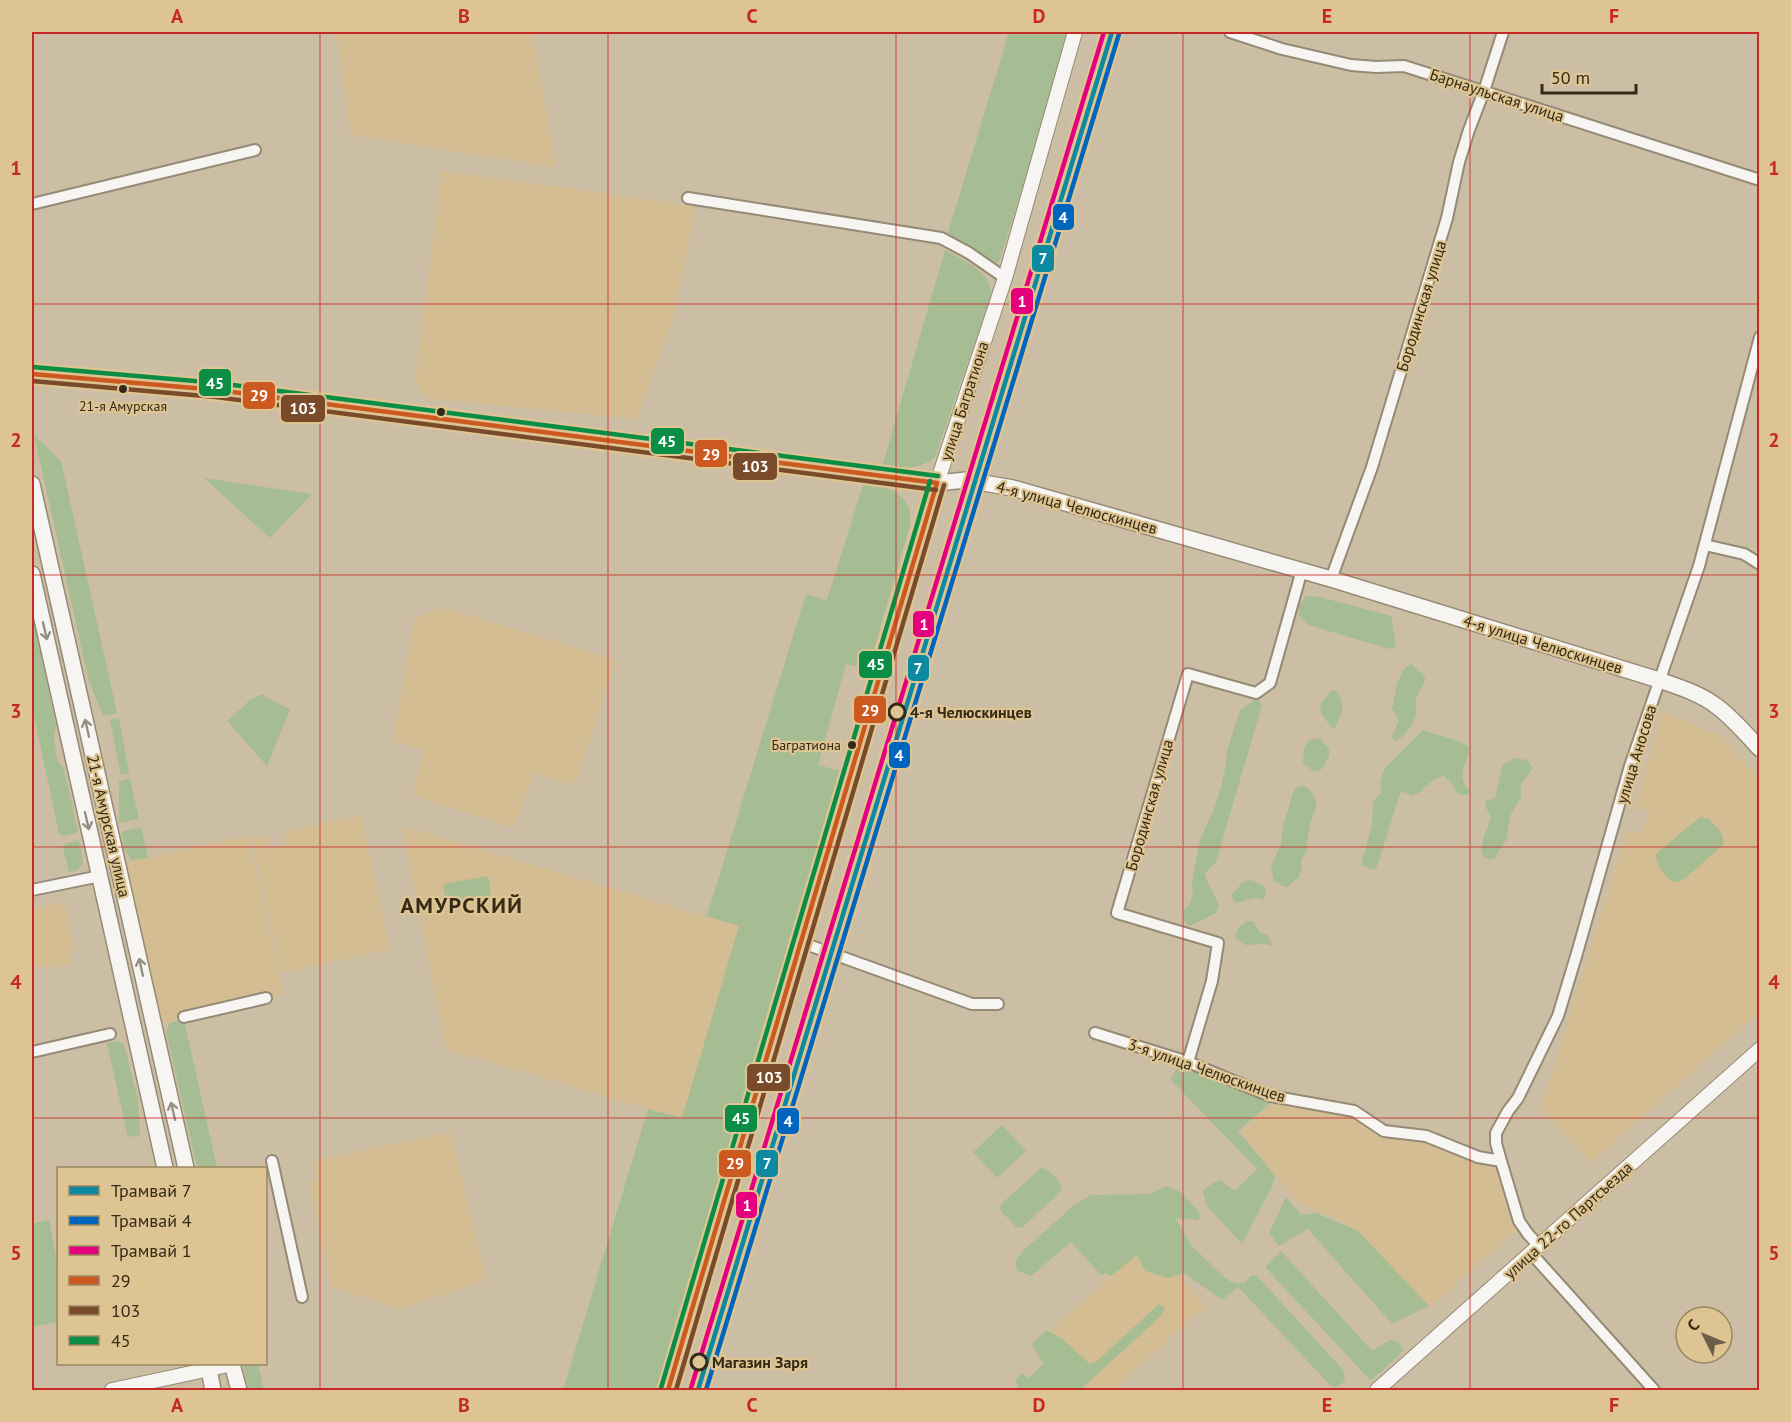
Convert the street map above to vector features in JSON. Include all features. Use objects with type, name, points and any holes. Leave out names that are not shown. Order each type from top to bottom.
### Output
[{"type":"main road","name":"4-я улица Челюскинцев","points":[[32,374],[218,390],[937,483],[966,480],[1014,488],[1302,570],[1659,680],[1693,692],[1716,706],[1760,749]]},
{"type":"main road","name":"улица Багратиона","points":[[668,1390],[937,483]]},
{"type":"main road","name":"21-я Амурская улица","points":[[32,484],[186,1167]]},
{"type":"main road","name":"21-я Амурская улица","points":[[32,574],[165,1167]]},
{"type":"main road","points":[[233,1365],[239,1390]]},
{"type":"main road","points":[[208,1366],[213,1390]]},
{"type":"street","name":"улица Багратиона","points":[[937,483],[1005,278],[1075,32]]},
{"type":"street","name":"Барнаульская улица","points":[[1230,32],[1282,49],[1351,65],[1404,66],[1760,180]]},
{"type":"street","name":"Бородинская улица","points":[[1331,579],[1372,467],[1447,219],[1459,162],[1503,32]]},
{"type":"street","points":[[32,204],[255,150]]},
{"type":"street","points":[[688,198],[941,238],[1005,278]]},
{"type":"street","name":"улица Аносова","points":[[1501,1161],[1496,1133],[1518,1098],[1558,1016],[1630,766],[1699,566],[1760,337]]},
{"type":"street","points":[[1704,545],[1744,554],[1760,564]]},
{"type":"street","name":"Бородинская улица","points":[[1188,1062],[1212,981],[1218,944],[1117,913],[1188,674],[1256,693],[1270,683],[1302,570]]},
{"type":"street","points":[[32,890],[100,876]]},
{"type":"street","points":[[800,942],[972,1004],[998,1004]]},
{"type":"street","points":[[184,1017],[266,998]]},
{"type":"street","name":"3-я улица Челюскинцев","points":[[1095,1033],[1188,1062],[1270,1096],[1354,1112],[1384,1131],[1393,1134],[1426,1136],[1478,1157],[1501,1161]]},
{"type":"street","points":[[32,1052],[110,1034]]},
{"type":"street","name":"улица 22-го Партсъезда","points":[[1377,1390],[1760,1049]]},
{"type":"street","points":[[272,1161],[302,1296]]},
{"type":"street","points":[[1501,1161],[1519,1221],[1535,1249],[1654,1390]]},
{"type":"street","points":[[112,1390],[208,1366]]},
{"type":"shaded area","points":[[336,32],[532,32],[556,167],[351,135]]},
{"type":"shaded area","points":[[442,171],[696,206],[674,315],[637,419],[425,398],[415,381]]},
{"type":"shaded area","points":[[442,607],[616,660],[575,785],[534,773],[513,828],[412,795],[424,751],[393,740],[414,620]]},
{"type":"shaded area","points":[[1663,711],[1721,736],[1759,779],[1759,1012],[1591,1163],[1541,1108],[1627,830],[1642,834],[1649,812],[1634,807]]},
{"type":"shaded area","points":[[361,815],[390,949],[281,973],[252,838],[266,835],[270,849],[287,845],[284,832]]},
{"type":"shaded area","points":[[402,826],[739,926],[682,1119],[446,1049]]},
{"type":"shaded area","points":[[248,835],[284,996],[162,1023],[126,863]]},
{"type":"shaded area","points":[[64,902],[75,951],[70,953],[72,964],[57,967],[33,967],[32,910]]},
{"type":"shaded area","points":[[1275,1101],[1392,1126],[1496,1164],[1519,1228],[1427,1310],[1346,1222],[1299,1204],[1242,1132]]},
{"type":"shaded area","points":[[451,1132],[486,1280],[400,1309],[331,1287],[309,1181],[317,1179],[313,1161]]},
{"type":"shaded area","points":[[1148,1242],[1206,1306],[1112,1390],[1045,1390],[1046,1366],[1031,1349]]},
{"type":"green space","points":[[1009,32],[1071,32],[999,262],[993,264],[964,243],[947,236]]},
{"type":"green space","points":[[945,250],[982,274],[987,280],[991,296],[935,457],[917,466],[882,467]]},
{"type":"green space","points":[[34,435],[61,461],[117,713],[103,716],[89,681]]},
{"type":"green space","points":[[204,478],[312,494],[270,538]]},
{"type":"green space","points":[[864,482],[898,493],[908,505],[910,525],[874,649],[863,655],[860,667],[846,664],[818,765],[840,771],[750,1070],[708,1227],[659,1390],[563,1390],[648,1109],[682,1118],[739,926],[707,916],[806,594],[827,600]]},
{"type":"green space","points":[[1306,596],[1320,597],[1391,616],[1395,648],[1390,649],[1310,626],[1299,615],[1299,606]]},
{"type":"green space","points":[[32,612],[56,726],[54,736],[57,760],[64,769],[78,832],[63,836],[59,833],[32,706]]},
{"type":"green space","points":[[1412,664],[1425,677],[1425,680],[1416,699],[1413,722],[1405,734],[1395,741],[1392,737],[1399,720],[1392,708],[1396,689],[1403,671]]},
{"type":"green space","points":[[1335,690],[1341,700],[1342,709],[1334,730],[1321,714],[1320,705],[1331,691]]},
{"type":"green space","points":[[262,694],[290,710],[267,766],[227,721],[250,700]]},
{"type":"green space","points":[[1256,699],[1262,705],[1216,862],[1205,873],[1219,905],[1216,913],[1190,926],[1183,920],[1184,910],[1190,904],[1193,891],[1192,882],[1200,840],[1221,787],[1227,751],[1240,710]]},
{"type":"green space","points":[[119,718],[129,773],[121,775],[110,720]]},
{"type":"green space","points":[[1423,730],[1453,739],[1469,747],[1462,775],[1470,791],[1468,795],[1458,794],[1451,782],[1444,776],[1435,779],[1413,796],[1401,791],[1377,866],[1374,870],[1362,866],[1372,825],[1373,801],[1382,792],[1380,782],[1385,768]]},
{"type":"green space","points":[[1319,738],[1329,748],[1329,756],[1322,769],[1314,772],[1303,763],[1304,748],[1309,740]]},
{"type":"green space","points":[[1513,758],[1527,760],[1533,768],[1521,784],[1521,798],[1511,814],[1506,840],[1494,859],[1486,859],[1481,852],[1491,818],[1485,805],[1486,801],[1495,798],[1502,766]]},
{"type":"green space","points":[[130,778],[139,819],[119,823],[119,781]]},
{"type":"green space","points":[[1300,786],[1309,790],[1317,805],[1310,823],[1306,852],[1301,860],[1302,867],[1299,877],[1287,887],[1274,880],[1271,866],[1281,844],[1283,826],[1293,793]]},
{"type":"green space","points":[[1700,817],[1708,818],[1717,827],[1724,841],[1723,845],[1683,880],[1672,881],[1661,869],[1656,854]]},
{"type":"green space","points":[[141,827],[148,858],[132,860],[125,851],[121,832]]},
{"type":"green space","points":[[79,840],[83,864],[76,871],[69,872],[63,847],[65,844]]},
{"type":"green space","points":[[488,876],[491,895],[446,903],[443,884]]},
{"type":"green space","points":[[1252,880],[1264,887],[1266,891],[1264,900],[1255,898],[1236,903],[1231,896],[1243,882]]},
{"type":"green space","points":[[1247,921],[1253,921],[1259,932],[1267,935],[1273,946],[1245,945],[1237,940],[1235,936],[1239,927]]},
{"type":"green space","points":[[184,1020],[217,1167],[200,1167],[196,1163],[167,1035],[170,1023]]},
{"type":"green space","points":[[117,1041],[125,1048],[138,1101],[140,1135],[128,1137],[107,1043]]},
{"type":"green space","points":[[1180,1065],[1270,1103],[1238,1131],[1275,1176],[1242,1244],[1207,1206],[1203,1191],[1220,1180],[1235,1191],[1257,1169],[1170,1079]]},
{"type":"green space","points":[[1002,1125],[1026,1151],[997,1178],[973,1152]]},
{"type":"green space","points":[[1041,1168],[1048,1170],[1054,1176],[1062,1190],[1023,1227],[1017,1228],[1001,1211],[1000,1205]]},
{"type":"green space","points":[[1167,1186],[1180,1192],[1201,1214],[1198,1220],[1175,1218],[1192,1246],[1231,1282],[1243,1284],[1251,1276],[1257,1276],[1343,1370],[1345,1378],[1342,1384],[1336,1387],[1331,1386],[1238,1287],[1222,1300],[1184,1273],[1168,1278],[1145,1271],[1137,1255],[1111,1276],[1106,1273],[1101,1275],[1071,1242],[1031,1276],[1018,1271],[1015,1266],[1016,1260],[1025,1249],[1074,1205],[1091,1195],[1149,1194]]},
{"type":"green space","points":[[1286,1197],[1301,1215],[1316,1213],[1358,1231],[1429,1306],[1392,1324],[1308,1229],[1279,1246],[1269,1233]]},
{"type":"green space","points":[[49,1220],[57,1262],[57,1322],[32,1327],[32,1224]]},
{"type":"green space","points":[[1281,1251],[1372,1351],[1392,1339],[1400,1344],[1403,1351],[1370,1380],[1265,1267]]},
{"type":"green space","points":[[1159,1304],[1165,1308],[1161,1316],[1080,1390],[1020,1390],[1015,1380],[1022,1373],[1029,1378],[1044,1363],[1031,1345],[1046,1330],[1060,1337],[1090,1364],[1097,1361]]},
{"type":"green space","points":[[243,1365],[258,1365],[264,1390],[249,1390]]},
{"type":"tram line","name":"1","points":[[691,1388],[1104,32]]},
{"type":"tram line","name":"7","points":[[698,1390],[1112,32]]},
{"type":"tram line","name":"4","points":[[706,1390],[1119,34]]},
{"type":"transit line","name":"45","points":[[33,367],[218,383],[938,476]]},
{"type":"transit line","name":"29","points":[[32,374],[217,390],[937,483]]},
{"type":"transit line","name":"103","points":[[32,381],[216,397],[936,490]]},
{"type":"transit line","name":"45","points":[[661,1388],[930,481]]},
{"type":"transit line","name":"29","points":[[668,1390],[937,483]]},
{"type":"transit line","name":"103","points":[[676,1390],[944,485]]},
{"type":"place","name":"21-я Амурская","points":[[123,389]]},
{"type":"place","name":"4-я Челюскинцев","points":[[897,712]]},
{"type":"place","name":"Багратиона","points":[[852,745]]},
{"type":"place","name":"Магазин Заря","points":[[699,1362]]},
{"type":"district","name":"АМУРСКИЙ","points":[[462,905]]}]
